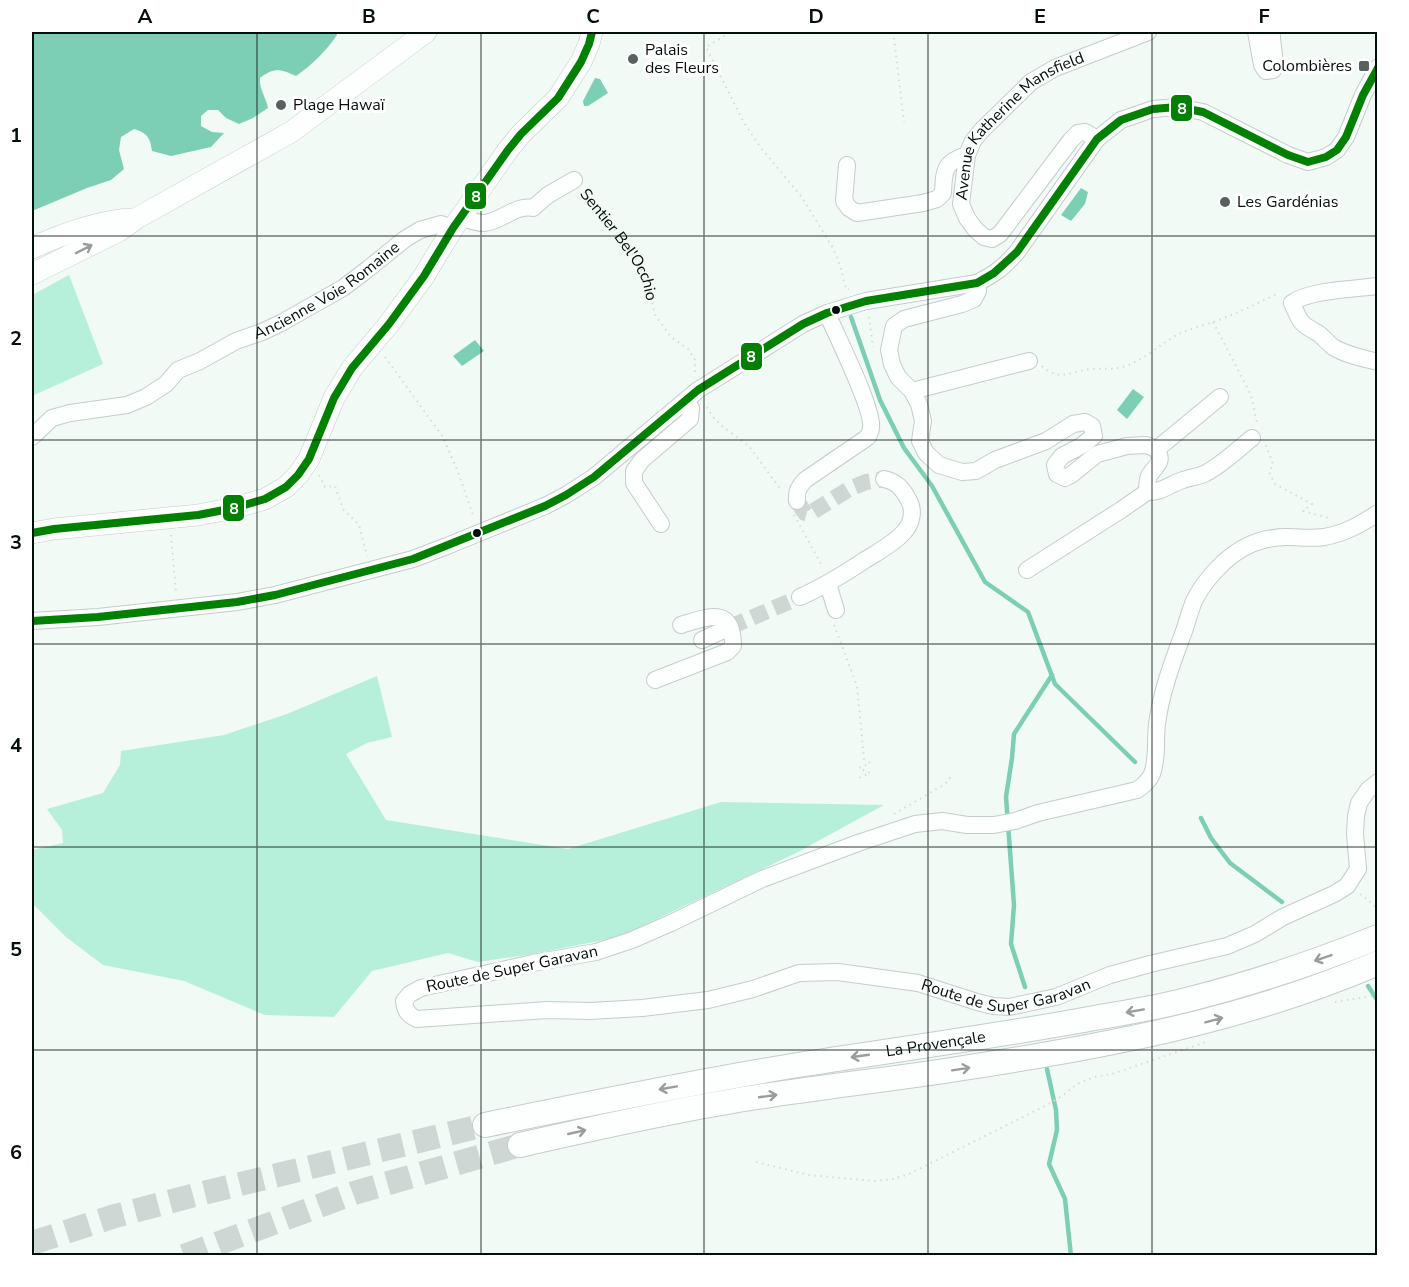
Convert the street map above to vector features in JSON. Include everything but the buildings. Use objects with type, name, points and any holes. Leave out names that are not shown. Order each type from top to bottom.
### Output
[{"type":"highway","name":"La Provençale","points":[[485,1125],[732,1076],[964,1041],[1158,1006],[1199,997],[1292,969],[1377,938]]},
{"type":"highway","name":"La Provençale","points":[[520,1145],[734,1101],[1051,1054],[1166,1031],[1239,1013],[1300,994],[1377,963]]},
{"type":"main road","points":[[32,274],[119,231],[137,218],[291,132],[426,32]]},
{"type":"main road","points":[[32,533],[54,528],[198,514],[234,508],[265,499],[286,487],[298,476],[309,459],[334,398],[352,368],[374,343],[424,276],[456,222],[508,150],[558,98],[581,62],[592,32]]},
{"type":"main road","points":[[32,248],[67,233],[116,220],[137,218]]},
{"type":"street","name":"Avenue Katherine Mansfield","points":[[1097,139],[1084,132],[1078,133],[1000,234],[992,239],[984,237],[967,218],[961,204],[966,155],[981,131],[1031,82],[1055,68],[1148,32]]},
{"type":"street","points":[[1256,32],[1262,65],[1266,70],[1273,70],[1275,64],[1272,32]]},
{"type":"street","points":[[32,621],[98,617],[237,602],[275,595],[413,559],[545,506],[582,485],[692,395],[804,324],[827,313],[866,301],[977,283],[1004,267],[1097,139],[1121,120],[1153,109],[1177,107],[1203,112],[1288,155],[1308,162],[1326,157],[1337,150],[1346,137],[1377,67]]},
{"type":"street","points":[[847,165],[844,201],[857,213],[937,199],[943,193],[944,170],[950,163],[966,155]]},
{"type":"street","name":"Sentier Bel'Occhio","points":[[456,222],[469,220],[485,223],[526,206],[533,208],[548,195],[574,180]]},
{"type":"street","name":"Ancienne Voie Romaine","points":[[32,437],[52,418],[69,413],[127,405],[156,392],[178,370],[236,341],[262,332],[343,288],[405,239],[420,230],[456,222]]},
{"type":"street","points":[[977,283],[978,291],[974,299],[904,319],[894,326],[889,350],[892,364],[898,377],[912,391],[919,404],[923,421],[920,441],[926,453],[939,465],[962,472],[976,471],[995,460],[1046,441],[1073,424],[1085,422],[1092,426],[1094,436],[1062,456],[1055,465],[1057,474],[1065,478],[1097,454],[1126,446],[1146,445],[1157,449],[1161,457],[1159,465],[1149,477],[1147,492]]},
{"type":"street","points":[[1377,286],[1312,295],[1298,298],[1292,303],[1299,320],[1331,346],[1344,353],[1377,362]]},
{"type":"street","points":[[797,501],[796,493],[805,480],[868,437],[871,428],[870,414],[863,395],[827,313]]},
{"type":"street","points":[[912,391],[1029,361]]},
{"type":"street","points":[[661,524],[634,483],[634,471],[642,460],[690,419],[692,395]]},
{"type":"street","points":[[1157,449],[1220,397]]},
{"type":"street","points":[[1027,570],[1147,492],[1163,490],[1182,480],[1204,474],[1258,436]]},
{"type":"street","points":[[800,597],[828,584],[883,549],[904,532],[913,518],[911,503],[899,485],[884,479]]},
{"type":"street","name":"Route de Super Garavan","points":[[1347,886],[1227,946],[1120,972],[1056,997],[1009,1007],[977,1002],[918,983],[838,972],[799,973],[753,989],[708,1000],[642,1008],[590,1011],[547,1010],[417,1019],[408,1015],[404,1001],[410,994],[422,988],[533,963],[596,952],[632,940],[762,879],[915,824],[942,821],[968,825],[994,825],[1137,790],[1152,775],[1160,705],[1194,602],[1218,568],[1246,546],[1262,540],[1281,537],[1324,537],[1349,530],[1377,513]]},
{"type":"street","points":[[828,584],[836,610]]},
{"type":"street","points":[[655,680],[727,652],[733,646],[730,627],[721,617],[714,616],[681,625]]},
{"type":"street","points":[[702,640],[730,627]]},
{"type":"street","points":[[1347,886],[1358,869],[1355,834],[1359,803],[1377,782]]},
{"type":"path","points":[[728,32],[706,47],[744,123],[761,148],[801,196],[833,248],[846,288],[864,291],[873,346]]},
{"type":"path","points":[[895,32],[904,122]]},
{"type":"path","name":"Sentier Bel'Occhio","points":[[574,180],[636,259],[647,279],[655,315],[671,337],[688,349],[695,360],[692,395]]},
{"type":"path","points":[[1029,361],[1037,361],[1050,373],[1056,375],[1124,367],[1182,332],[1213,322],[1280,293],[1286,294],[1292,303]]},
{"type":"path","points":[[1213,322],[1251,395],[1258,436],[1273,464],[1269,472],[1275,484],[1312,504],[1303,512],[1337,520],[1349,530]]},
{"type":"path","points":[[374,343],[443,437],[480,532]]},
{"type":"path","points":[[309,459],[325,487],[335,486],[343,509],[359,525],[371,570]]},
{"type":"path","points":[[168,517],[172,536],[178,608]]},
{"type":"path","points":[[892,815],[945,784],[953,774]]},
{"type":"path","points":[[1347,886],[1372,903],[1377,910]]},
{"type":"path","points":[[1332,1003],[1377,995]]},
{"type":"path","points":[[756,1162],[809,1175],[874,1181],[893,1179],[909,1174],[1045,1106],[1077,1084],[1206,1042]]},
{"type":"shaded area","points":[[32,32],[336,32],[337,35],[308,67],[296,76],[278,70],[269,72],[260,78],[268,108],[253,118],[239,124],[226,118],[218,110],[208,110],[201,116],[201,126],[212,132],[224,133],[211,147],[171,156],[152,151],[147,136],[134,129],[121,137],[119,150],[124,169],[111,180],[32,211]]},
{"type":"shaded area","points":[[595,78],[600,79],[608,93],[588,106],[584,106],[583,101]]},
{"type":"shaded area","points":[[1081,188],[1088,192],[1085,204],[1071,221],[1061,215]]},
{"type":"shaded area","points":[[69,275],[103,364],[32,396],[32,295]]},
{"type":"shaded area","points":[[475,340],[484,351],[462,366],[453,356]]},
{"type":"shaded area","points":[[1133,389],[1144,397],[1127,419],[1117,410]]},
{"type":"shaded area","points":[[377,676],[392,737],[367,743],[346,754],[386,820],[568,849],[721,802],[884,805],[796,853],[619,937],[478,962],[448,953],[372,971],[334,1017],[265,1015],[184,981],[103,965],[66,937],[32,903],[32,850],[63,843],[62,830],[47,809],[103,793],[120,765],[121,751],[224,735],[287,714]]},
{"type":"waterway","points":[[851,317],[880,400],[904,448],[932,486],[985,582],[1028,612],[1055,684],[1135,762]]},
{"type":"waterway","points":[[1025,987],[1011,944],[1014,905],[1006,797],[1014,734],[1052,675]]},
{"type":"waterway","points":[[1201,818],[1211,838],[1230,863],[1282,902]]},
{"type":"waterway","points":[[1368,986],[1378,1001]]},
{"type":"waterway","points":[[1047,1069],[1056,1110],[1057,1130],[1049,1164],[1065,1199],[1071,1256]]},
{"type":"tunnel","points":[[797,501],[805,513],[809,514],[849,489],[866,482],[884,479]]},
{"type":"tunnel","points":[[730,627],[800,597]]},
{"type":"tunnel","points":[[32,1243],[115,1216],[195,1195],[485,1125]]},
{"type":"tunnel","points":[[184,1256],[354,1193],[520,1145]]},
{"type":"transit line","name":"8","points":[[32,533],[198,515],[265,499],[286,487],[309,459],[334,398],[352,368],[389,324],[424,276],[453,228],[508,150],[558,98],[581,62],[592,32]]},
{"type":"transit line","name":"8","points":[[32,621],[98,617],[237,602],[275,595],[413,559],[545,506],[594,477],[698,390],[803,324],[827,313],[866,301],[977,283],[994,273],[1017,252],[1097,139],[1121,120],[1153,109],[1177,107],[1203,112],[1288,155],[1308,162],[1326,157],[1337,150],[1346,137],[1363,95],[1378,68]]},
{"type":"place","name":"Palais des Fleurs","points":[[633,59]]},
{"type":"place","name":"Colombières","points":[[1364,66]]},
{"type":"place","name":"Plage Hawaï","points":[[281,105]]},
{"type":"place","name":"Les Gardénias","points":[[1225,202]]}]
